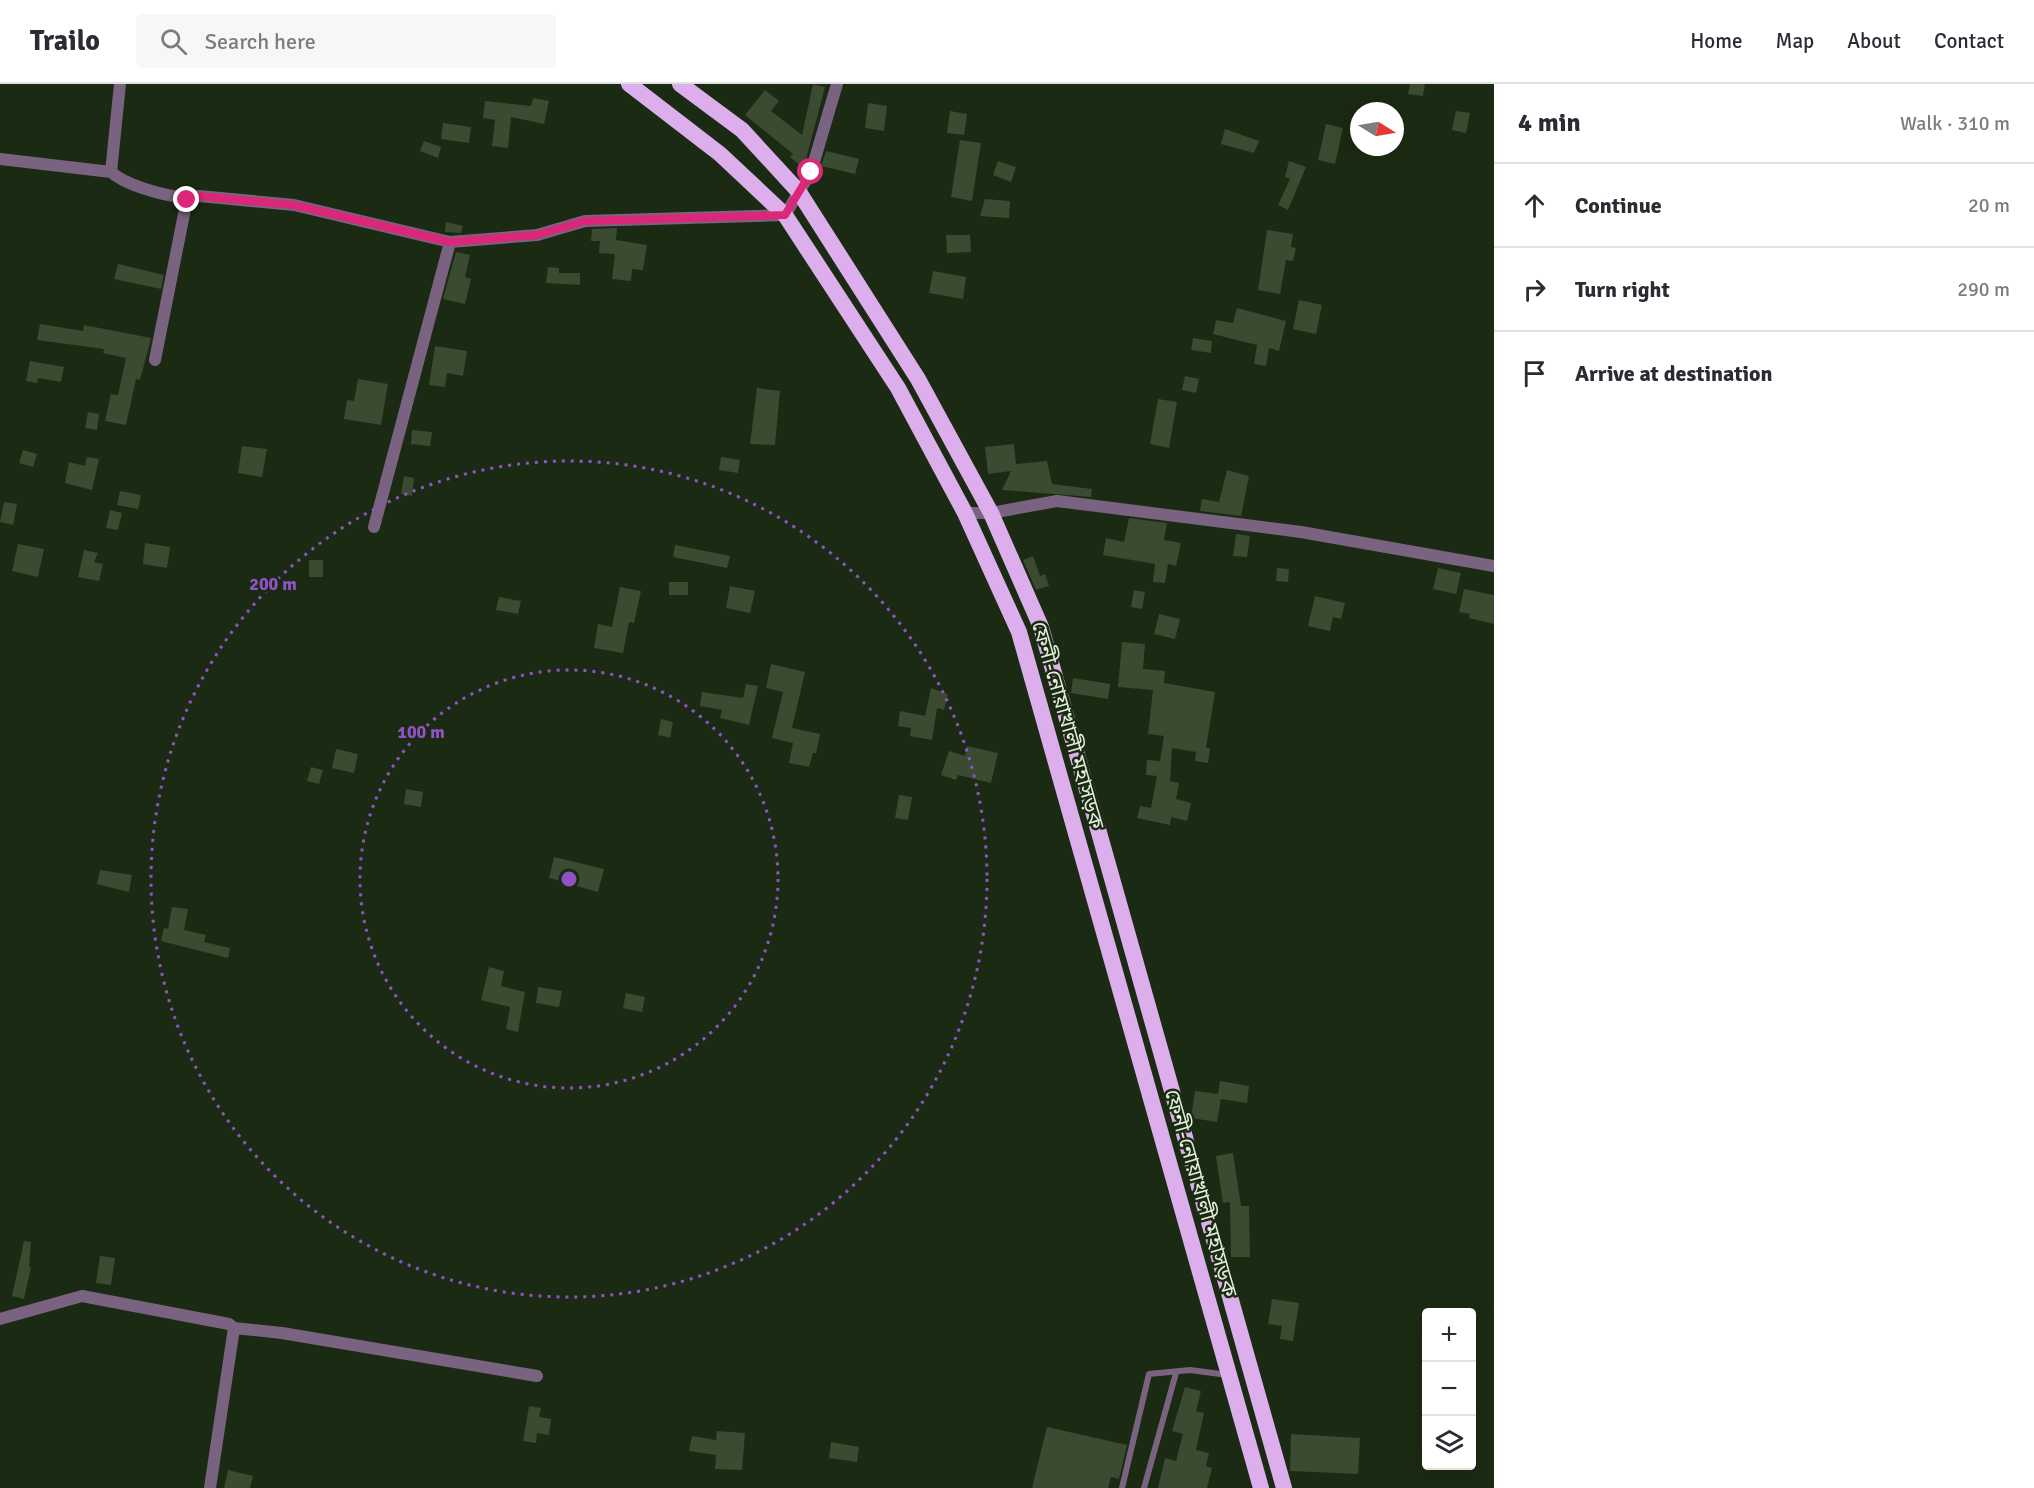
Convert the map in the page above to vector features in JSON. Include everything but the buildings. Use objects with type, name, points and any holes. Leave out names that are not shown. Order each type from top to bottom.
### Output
[{"type":"highway","name":"ফেনী-নোয়াখালী মহাসড়ক","points":[[629,84],[720,154],[785,215],[898,388],[965,513],[1019,632],[1261,1488]]},
{"type":"highway","name":"ফেনী-নোয়াখালী মহাসড়ক","points":[[680,84],[742,130],[799,192],[918,379],[991,513],[1041,627],[1284,1488]]},
{"type":"street","points":[[111,172],[120,84]]},
{"type":"street","points":[[0,159],[111,172],[120,180],[187,200],[199,196],[294,205],[450,242],[537,235],[585,221],[785,215],[811,172],[837,84]]},
{"type":"street","points":[[155,360],[187,200]]},
{"type":"street","points":[[374,527],[450,242]]},
{"type":"street","points":[[965,513],[991,513],[1057,501],[1301,532],[1494,566]]},
{"type":"street","points":[[0,1319],[82,1296],[229,1324],[234,1328],[282,1333],[537,1376]]},
{"type":"street","points":[[210,1488],[234,1328]]},
{"type":"lane","points":[[1122,1488],[1149,1374],[1159,1371],[1176,1373],[1191,1370],[1229,1375]]},
{"type":"lane","points":[[1144,1488],[1176,1373]]},
{"type":"route","points":[[187,200],[199,196],[294,205],[450,242],[537,235],[585,221],[785,215],[811,172]]}]
